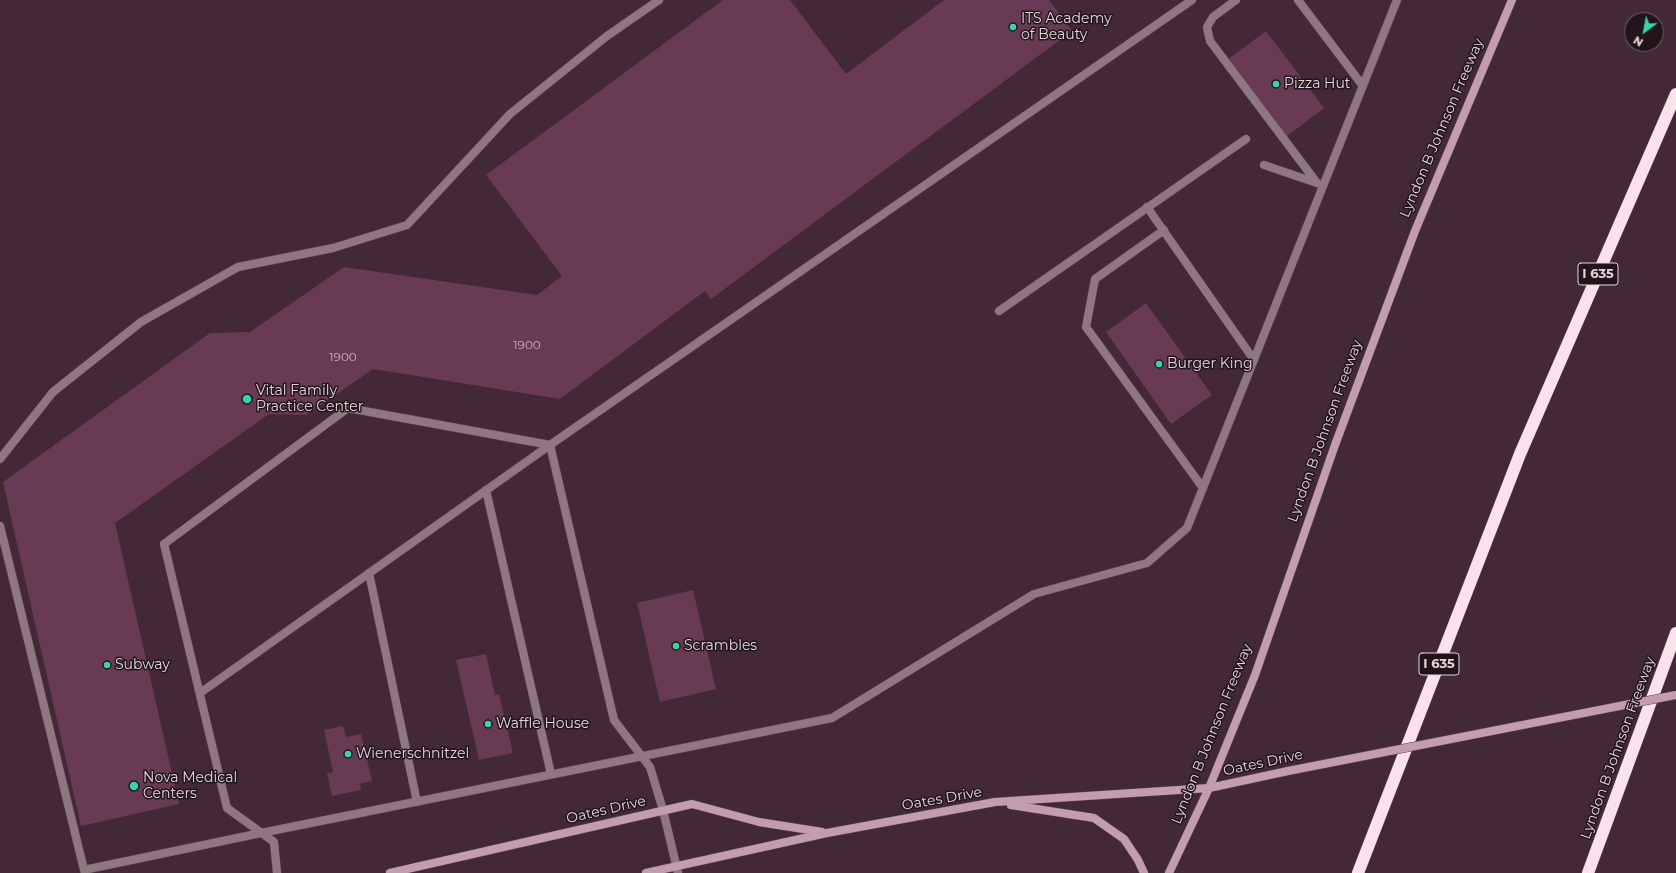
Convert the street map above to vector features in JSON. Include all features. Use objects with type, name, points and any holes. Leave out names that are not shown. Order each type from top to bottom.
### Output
[{"type":"highway","name":"I 635","points":[[1358,873],[1520,454],[1676,94]]},
{"type":"highway","name":"Lyndon B Johnson Freeway","points":[[1588,873],[1676,633]]},
{"type":"main road","name":"Lyndon B Johnson Freeway","points":[[1169,873],[1209,788],[1255,676],[1335,444],[1415,231],[1512,0]]},
{"type":"main road","name":"Oates Drive","points":[[646,873],[676,870],[827,833],[994,802],[1209,788],[1676,694]]},
{"type":"main road","points":[[994,802],[1094,818],[1124,839],[1138,860],[1144,873]]},
{"type":"main road","name":"Oates Drive","points":[[390,873],[692,804],[759,822],[827,833]]},
{"type":"lane","points":[[0,459],[53,392],[141,322],[238,267],[333,248],[407,225],[510,114],[607,36],[659,0]]},
{"type":"lane","points":[[200,693],[550,445],[1192,0]]},
{"type":"lane","points":[[1236,0],[1213,17],[1207,28],[1210,42],[1320,184]]},
{"type":"lane","points":[[1298,0],[1363,86]]},
{"type":"lane","points":[[0,526],[85,872],[261,833],[832,718],[1034,594],[1147,563],[1187,528],[1254,360],[1320,184],[1363,86],[1397,0]]},
{"type":"lane","points":[[999,311],[1246,139]]},
{"type":"lane","points":[[1264,165],[1320,184]]},
{"type":"lane","points":[[1148,207],[1254,360]]},
{"type":"lane","points":[[1164,230],[1095,279],[1086,327],[1203,488]]},
{"type":"lane","points":[[277,873],[274,842],[227,808],[164,544],[348,408],[550,445]]},
{"type":"lane","points":[[550,445],[614,720],[650,767],[663,810],[676,870]]},
{"type":"lane","points":[[486,490],[551,774]]},
{"type":"lane","points":[[369,573],[417,802]]},
{"type":"building","points":[[723,0],[790,0],[846,74],[944,0],[1049,0],[1072,31],[711,299],[705,291],[560,399],[373,369],[306,415],[269,414],[115,523],[179,804],[81,826],[3,482],[210,333],[250,332],[344,267],[537,295],[562,276],[486,175]]},
{"type":"building","name":"Pizza Hut","points":[[1266,31],[1324,108],[1286,137],[1227,60]]},
{"type":"building","name":"Burger King","points":[[1146,303],[1212,395],[1171,424],[1106,332]]},
{"type":"building","name":"Scrambles","points":[[693,590],[716,689],[660,702],[637,603]]},
{"type":"building","name":"Waffle House","points":[[486,654],[495,695],[499,694],[513,753],[479,760],[456,660]]},
{"type":"building","name":"Wienerschnitzel","points":[[343,726],[346,737],[361,734],[372,781],[360,784],[361,790],[332,796],[327,773],[333,772],[324,730]]},
{"type":"place","name":"ITS Academy of Beauty","points":[[1013,27]]},
{"type":"place","name":"Pizza Hut","points":[[1276,84]]},
{"type":"place","name":"Burger King","points":[[1159,364]]},
{"type":"place","name":"Vital Family Practice Center","points":[[247,399]]},
{"type":"place","name":"Scrambles","points":[[676,646]]},
{"type":"place","name":"Subway","points":[[107,665]]},
{"type":"place","name":"Waffle House","points":[[488,724]]},
{"type":"place","name":"Wienerschnitzel","points":[[348,754]]},
{"type":"place","name":"Nova Medical Centers","points":[[134,786]]}]
